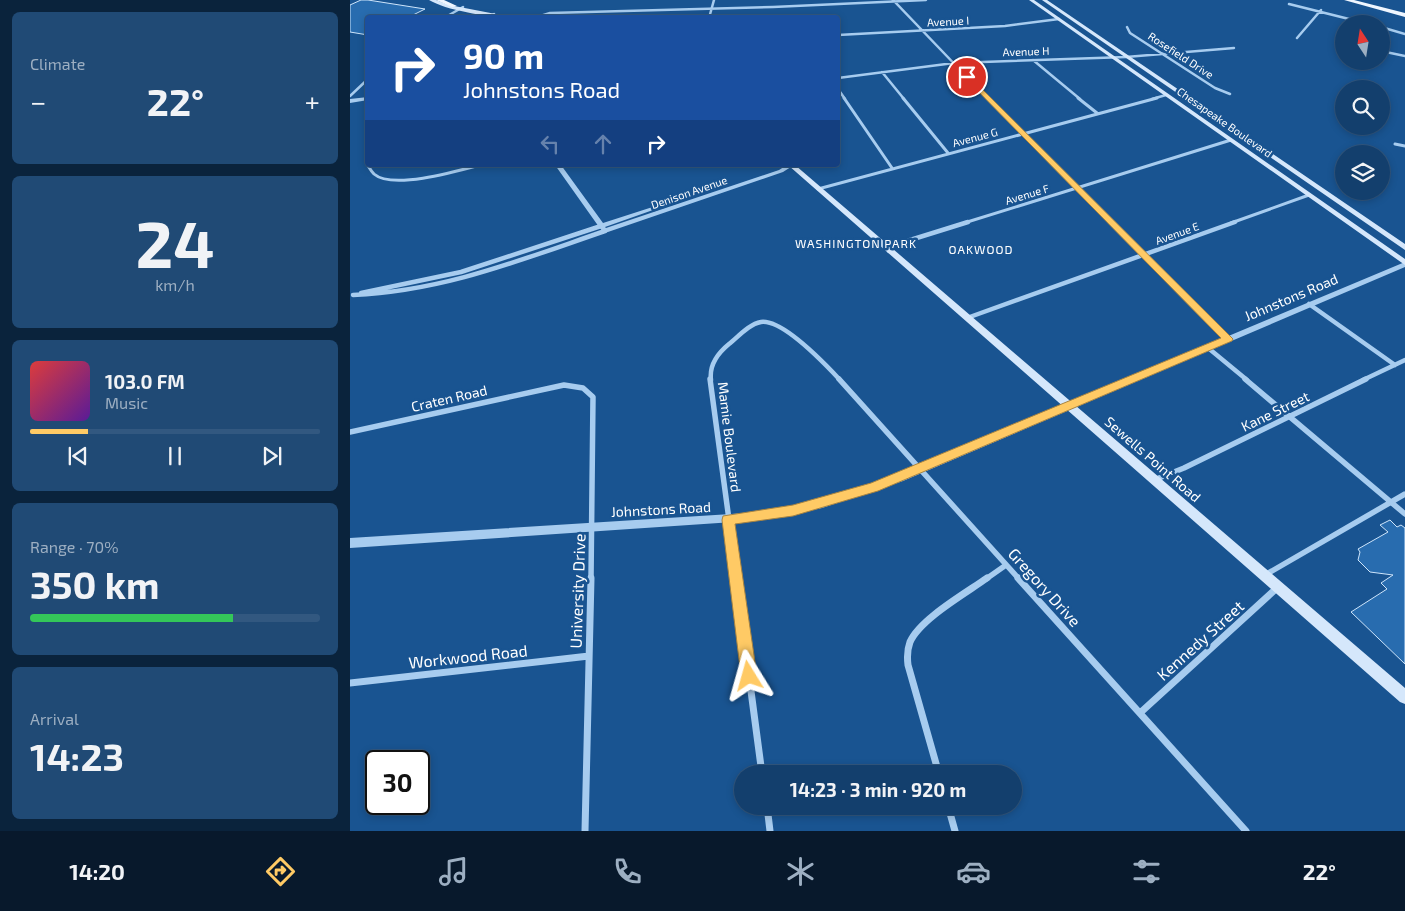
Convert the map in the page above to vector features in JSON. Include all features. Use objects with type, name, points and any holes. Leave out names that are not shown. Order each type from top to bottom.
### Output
[{"type":"main road","points":[[427,0],[499,15]]},
{"type":"main road","name":"Chesapeake Boulevard","points":[[1032,0],[1405,263]]},
{"type":"main road","name":"Chesapeake Boulevard","points":[[1044,0],[1405,248]]},
{"type":"main road","points":[[1347,0],[1405,14]]},
{"type":"main road","points":[[1357,0],[1405,14]]},
{"type":"main road","name":"Sewells Point Road","points":[[793,167],[1067,406],[1404,694]]},
{"type":"street","points":[[710,15],[714,0]]},
{"type":"street","points":[[544,15],[550,13],[711,9],[926,0]]},
{"type":"street","points":[[894,1],[1022,134],[1228,339]]},
{"type":"street","points":[[1289,4],[1338,15]]},
{"type":"street","points":[[449,15],[463,7]]},
{"type":"street","points":[[1297,38],[1321,10]]},
{"type":"street","name":"Avenue I","points":[[840,35],[1005,26],[1059,19]]},
{"type":"street","name":"Rosefield Drive","points":[[1127,26],[1130,33],[1215,88],[1230,94]]},
{"type":"street","points":[[1390,30],[1405,34]]},
{"type":"street","name":"Avenue H","points":[[840,78],[954,63],[1126,57],[1234,48]]},
{"type":"street","points":[[1390,53],[1405,56]]},
{"type":"street","points":[[1033,60],[1097,113]]},
{"type":"street","points":[[882,72],[948,153]]},
{"type":"street","points":[[350,96],[365,82]]},
{"type":"street","points":[[840,92],[892,168]]},
{"type":"street","name":"Avenue G","points":[[818,189],[1166,94]]},
{"type":"street","points":[[350,101],[365,98]]},
{"type":"street","name":"Avenue F","points":[[889,250],[894,244],[1231,140]]},
{"type":"street","points":[[1395,144],[1405,146]]},
{"type":"street","points":[[368,167],[372,173],[394,180],[416,180],[437,177],[473,167]]},
{"type":"street","points":[[559,167],[603,228]]},
{"type":"street","name":"Denison Avenue","points":[[603,228],[457,280],[397,293],[353,295],[461,272],[781,172],[788,167]]},
{"type":"street","name":"Avenue E","points":[[967,318],[1309,195]]},
{"type":"street","name":"Johnstons Road","points":[[350,543],[592,526],[728,520],[786,512],[822,504],[868,490],[920,469],[1405,263]]},
{"type":"street","points":[[1309,304],[1395,365]]},
{"type":"street","name":"Mamie Boulevard","points":[[761,765],[710,376],[716,358],[756,324],[766,322],[773,324],[797,341],[823,363]]},
{"type":"street","points":[[1207,348],[1405,514]]},
{"type":"street","name":"Kane Street","points":[[1153,480],[1184,468],[1405,360]]},
{"type":"street","name":"Gregory Drive","points":[[823,363],[1246,831]]},
{"type":"street","name":"University Drive","points":[[552,387],[576,386],[584,388],[593,397],[594,404],[585,831]]},
{"type":"street","name":"Craten Road","points":[[350,432],[552,387]]},
{"type":"street","points":[[1265,575],[1405,494]]},
{"type":"street","points":[[936,765],[908,665],[907,653],[910,642],[920,626],[1006,565]]},
{"type":"street","name":"Kennedy Street","points":[[1140,712],[1278,587]]},
{"type":"street","name":"Workwood Road","points":[[350,683],[588,656]]},
{"type":"street","points":[[768,815],[770,831]]},
{"type":"street","points":[[951,815],[955,831]]},
{"type":"building","points":[[361,0],[368,0],[425,9],[413,15],[365,15],[365,34],[350,32],[350,5]]},
{"type":"building","points":[[1390,520],[1397,527],[1401,525],[1405,528],[1405,664],[1351,612],[1387,589],[1381,583],[1393,575],[1370,572],[1358,560],[1360,552],[1358,549],[1388,532],[1380,525]]},
{"type":"district","name":"WASHINGTON PARK","points":[[856,243]]},
{"type":"district","name":"OAKWOOD","points":[[981,249]]},
{"type":"route","points":[[749,676],[728,520],[793,511],[873,488],[1228,339],[967,77]]}]
